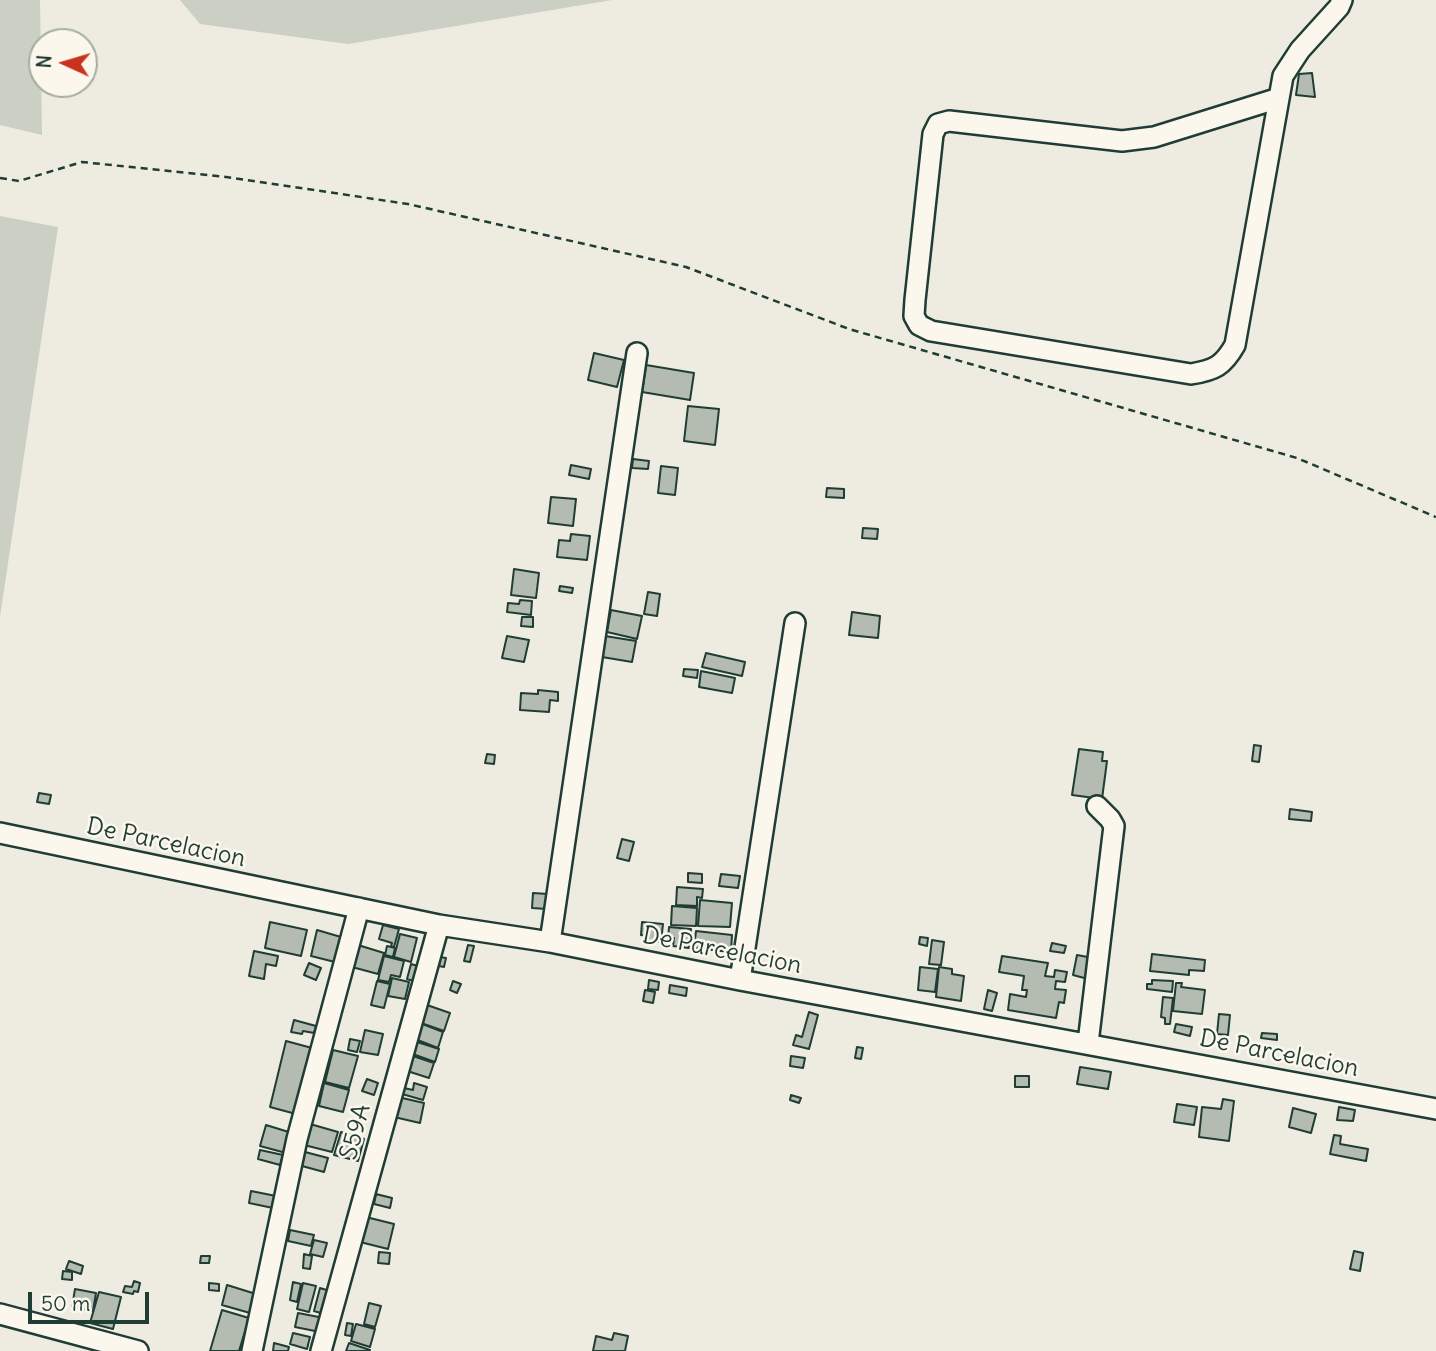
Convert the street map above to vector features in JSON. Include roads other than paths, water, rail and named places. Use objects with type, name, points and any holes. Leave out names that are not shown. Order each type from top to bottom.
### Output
[{"type":"street","points":[[1279,98],[1154,137],[1122,141],[949,121],[938,124],[933,134],[915,300],[914,316],[919,326],[931,331],[1191,374],[1211,371],[1226,360],[1235,345],[1283,76],[1300,50],[1339,7],[1342,0]]},
{"type":"street","points":[[550,942],[637,353]]},
{"type":"street","points":[[740,980],[795,623]]},
{"type":"street","points":[[1088,1043],[1114,826],[1111,819],[1097,806]]},
{"type":"street","name":"De Parcelacion","points":[[0,833],[439,925],[550,942],[1436,1110]]},
{"type":"street","points":[[252,1351],[297,1139],[359,908]]},
{"type":"street","name":"S59A","points":[[321,1351],[439,925]]},
{"type":"street","points":[[0,1314],[138,1351]]}]
